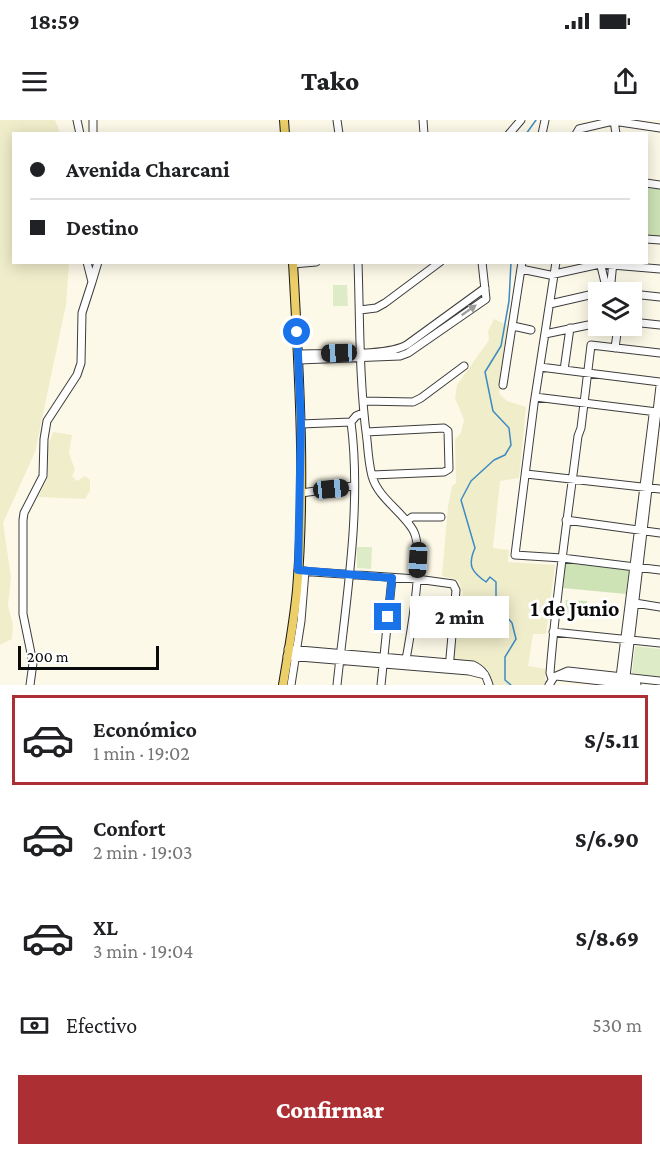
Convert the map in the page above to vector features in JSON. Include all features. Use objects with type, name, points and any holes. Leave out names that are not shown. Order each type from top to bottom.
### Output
[{"type":"main road","points":[[283,685],[292,653],[302,571],[301,424],[293,264]]},
{"type":"street","points":[[511,132],[521,120]]},
{"type":"street","points":[[577,132],[579,129],[613,121],[660,128]]},
{"type":"street","points":[[88,264],[92,282]]},
{"type":"street","points":[[30,685],[33,663],[23,614],[24,513],[43,476],[47,421],[80,368],[82,313],[97,264]]},
{"type":"street","points":[[358,264],[363,413],[372,476],[378,490],[407,520],[417,539],[417,579],[406,662]]},
{"type":"street","points":[[360,310],[376,308],[385,303],[437,264]]},
{"type":"street","points":[[299,357],[392,358],[408,353],[486,298],[482,264]]},
{"type":"street","points":[[556,264],[514,555],[562,558],[660,570]]},
{"type":"street","points":[[503,385],[521,266],[554,275],[596,264]]},
{"type":"street","points":[[600,264],[603,282]]},
{"type":"street","points":[[608,282],[613,264]]},
{"type":"street","points":[[622,264],[660,268]]},
{"type":"street","points":[[360,356],[403,348],[485,288]]},
{"type":"street","points":[[642,295],[660,297]]},
{"type":"street","points":[[550,304],[588,296]]},
{"type":"street","points":[[642,323],[660,325]]},
{"type":"street","points":[[545,334],[588,324]]},
{"type":"street","points":[[513,326],[531,330]]},
{"type":"street","points":[[564,370],[570,328]]},
{"type":"street","points":[[615,348],[617,336]]},
{"type":"street","points":[[637,685],[568,671],[553,680],[550,673],[566,520],[591,345],[660,353]]},
{"type":"street","points":[[363,401],[413,402],[422,398],[464,366]]},
{"type":"street","points":[[540,367],[660,384],[658,412]]},
{"type":"street","points":[[535,397],[658,412]]},
{"type":"street","points":[[622,681],[653,415],[658,412]]},
{"type":"street","points":[[337,685],[350,574],[353,486],[351,422],[363,413]]},
{"type":"street","points":[[301,424],[351,422]]},
{"type":"street","points":[[366,432],[444,428],[448,431],[449,469],[444,472],[372,476]]},
{"type":"street","points":[[526,474],[660,489]]},
{"type":"street","points":[[301,493],[353,486]]},
{"type":"street","points":[[407,520],[412,517],[441,517]]},
{"type":"street","points":[[566,520],[660,533]]},
{"type":"street","points":[[628,639],[635,603],[636,566]]},
{"type":"street","points":[[302,571],[450,582],[455,587],[449,666]]},
{"type":"street","points":[[381,685],[392,578]]},
{"type":"street","points":[[635,603],[660,607]]},
{"type":"street","points":[[553,632],[660,644]]},
{"type":"street","points":[[291,685],[292,653],[449,666],[486,675],[489,685]]},
{"type":"street","points":[[622,681],[660,681]]},
{"type":"shaded area","points":[[0,120],[55,120],[60,132],[12,132],[12,264],[69,264],[66,305],[35,452],[3,523],[11,577],[8,606],[13,625],[12,639],[0,645]]},
{"type":"shaded area","points":[[494,319],[509,326],[499,394],[507,401],[526,407],[519,478],[500,481],[493,548],[509,550],[508,562],[555,565],[546,634],[533,634],[528,666],[546,669],[545,685],[491,685],[488,669],[453,660],[463,594],[459,581],[442,576],[448,507],[452,486],[456,483],[455,439],[461,433],[464,420],[455,398],[457,385],[489,340],[488,331]]},
{"type":"shaded area","points":[[53,432],[72,435],[69,453],[75,470],[72,476],[77,481],[85,476],[90,480],[90,491],[85,499],[38,497],[48,477],[47,449]]},
{"type":"green space","points":[[648,187],[660,189],[660,237],[648,235]]},
{"type":"green space","points":[[333,285],[347,285],[348,306],[333,306]]},
{"type":"green space","points":[[357,547],[372,547],[371,569],[357,568]]},
{"type":"green space","points":[[565,563],[629,570],[626,594],[563,588]]},
{"type":"green space","points":[[566,600],[587,601],[586,615],[565,614]]},
{"type":"green space","points":[[635,646],[660,649],[660,677],[632,673]]},
{"type":"waterway","points":[[527,132],[536,120]]},
{"type":"waterway","points":[[511,264],[509,301],[501,346],[485,372],[493,411],[509,428],[511,445],[505,455],[494,460],[471,481],[461,500],[475,548],[471,560],[472,568],[486,582],[490,577],[496,582],[496,604],[512,623],[516,639],[505,657],[505,680],[511,685]]},
{"type":"district","name":"1 de Junio","points":[[575,608]]},
{"type":"route","points":[[297,332],[301,424],[298,570],[392,578],[388,617]]}]
